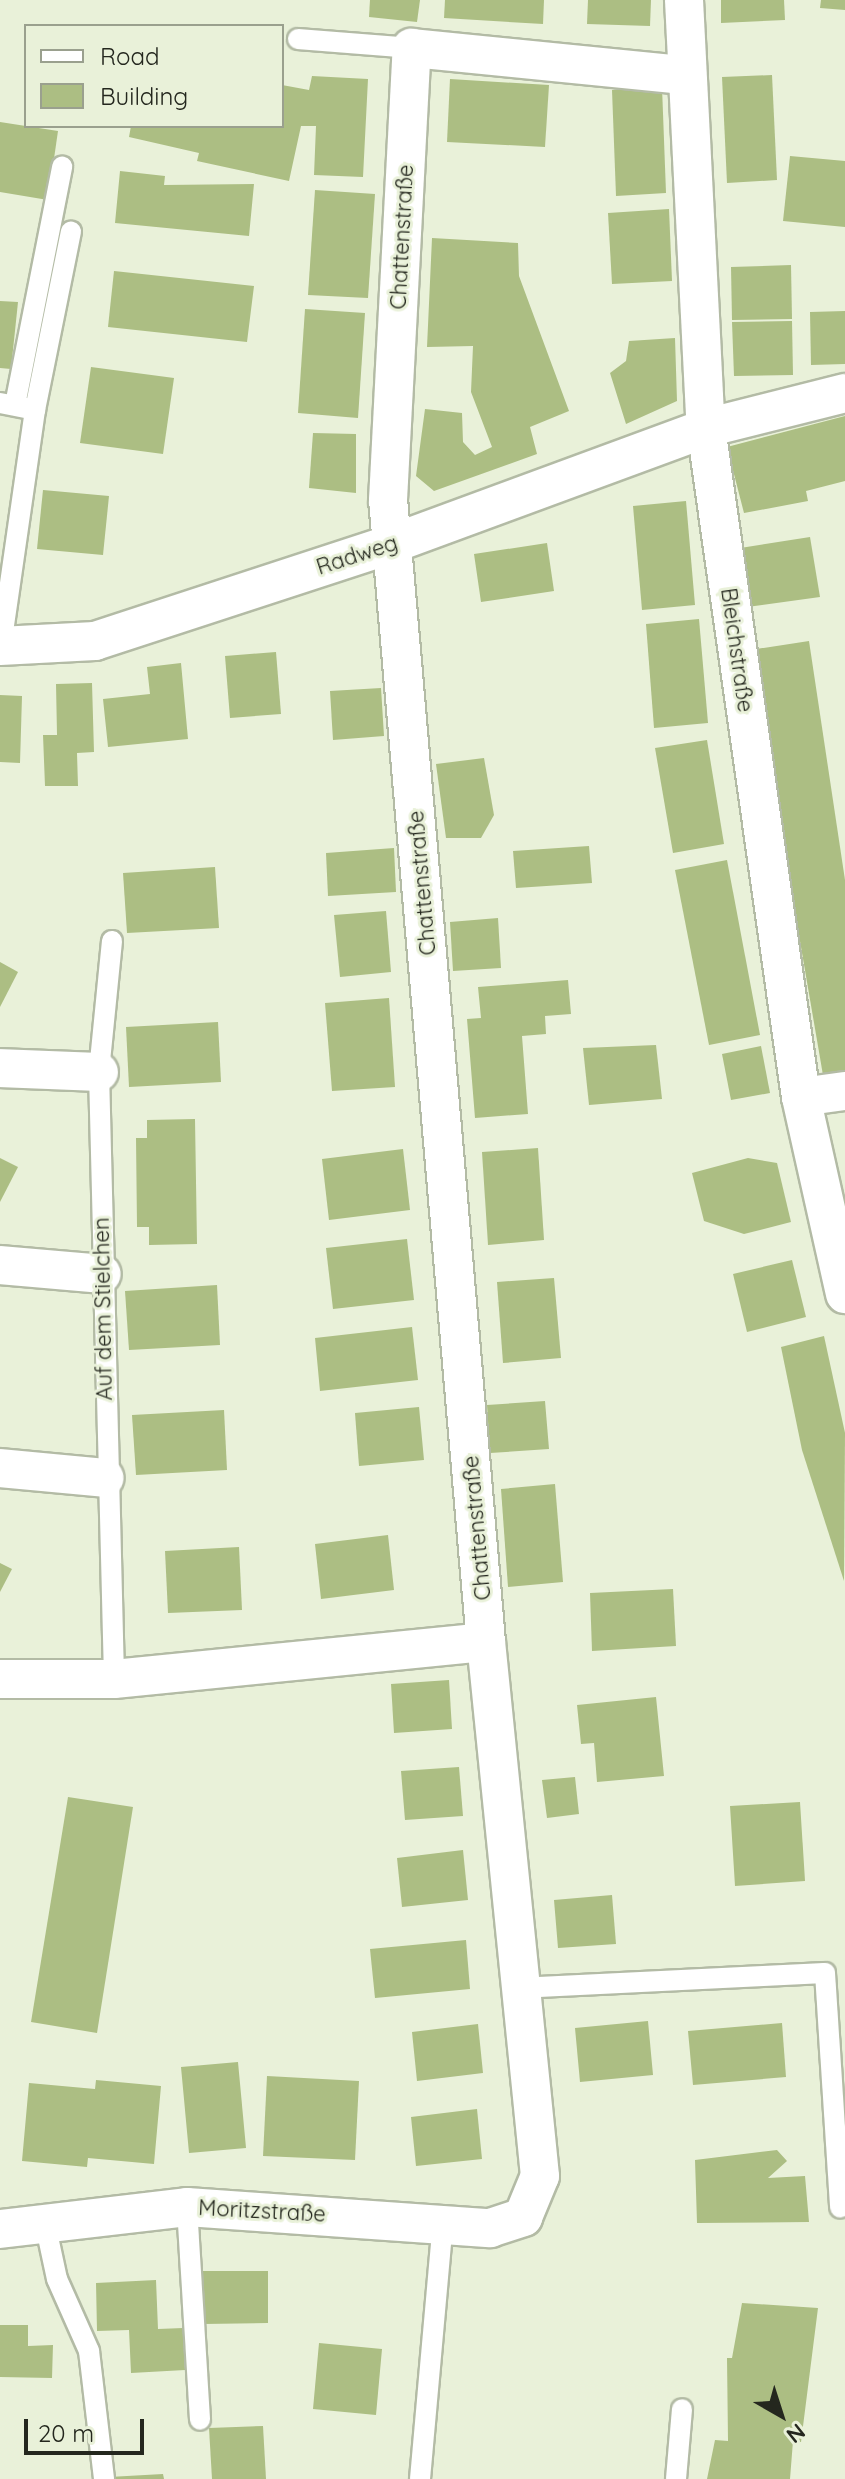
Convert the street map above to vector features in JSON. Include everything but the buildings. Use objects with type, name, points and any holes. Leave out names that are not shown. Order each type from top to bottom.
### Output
[{"type":"street","name":"Bleichstraße","points":[[684,0],[683,75],[706,428],[801,1097],[845,1294]]},
{"type":"street","points":[[412,48],[683,75]]},
{"type":"street","name":"Chattenstraße","points":[[412,48],[388,500],[486,1642],[518,1988],[540,2176],[523,2217]]},
{"type":"street","name":"Radweg","points":[[1,646],[95,641],[394,543],[706,428],[845,393]]},
{"type":"street","points":[[0,1068],[99,1072]]},
{"type":"street","points":[[801,1097],[845,1091]]},
{"type":"street","points":[[0,1265],[102,1274]]},
{"type":"street","points":[[0,1468],[105,1478]]},
{"type":"street","points":[[0,1679],[114,1679],[486,1642]]},
{"type":"street","name":"Moritzstraße","points":[[0,2229],[187,2207],[443,2222],[490,2228],[523,2217]]},
{"type":"lane","points":[[298,39],[412,48]]},
{"type":"lane","points":[[1,646],[17,406],[62,167]]},
{"type":"lane","points":[[17,406],[71,232]]},
{"type":"lane","name":"Auf dem Stielchen","points":[[112,941],[99,1072],[105,1478],[114,1679]]},
{"type":"lane","points":[[518,1988],[825,1973],[840,2208]]},
{"type":"lane","points":[[187,2207],[200,2420]]},
{"type":"lane","points":[[420,2479],[443,2222]]},
{"type":"lane","points":[[45,2223],[57,2279],[89,2351],[104,2479]]},
{"type":"lane","points":[[676,2479],[682,2409]]}]
